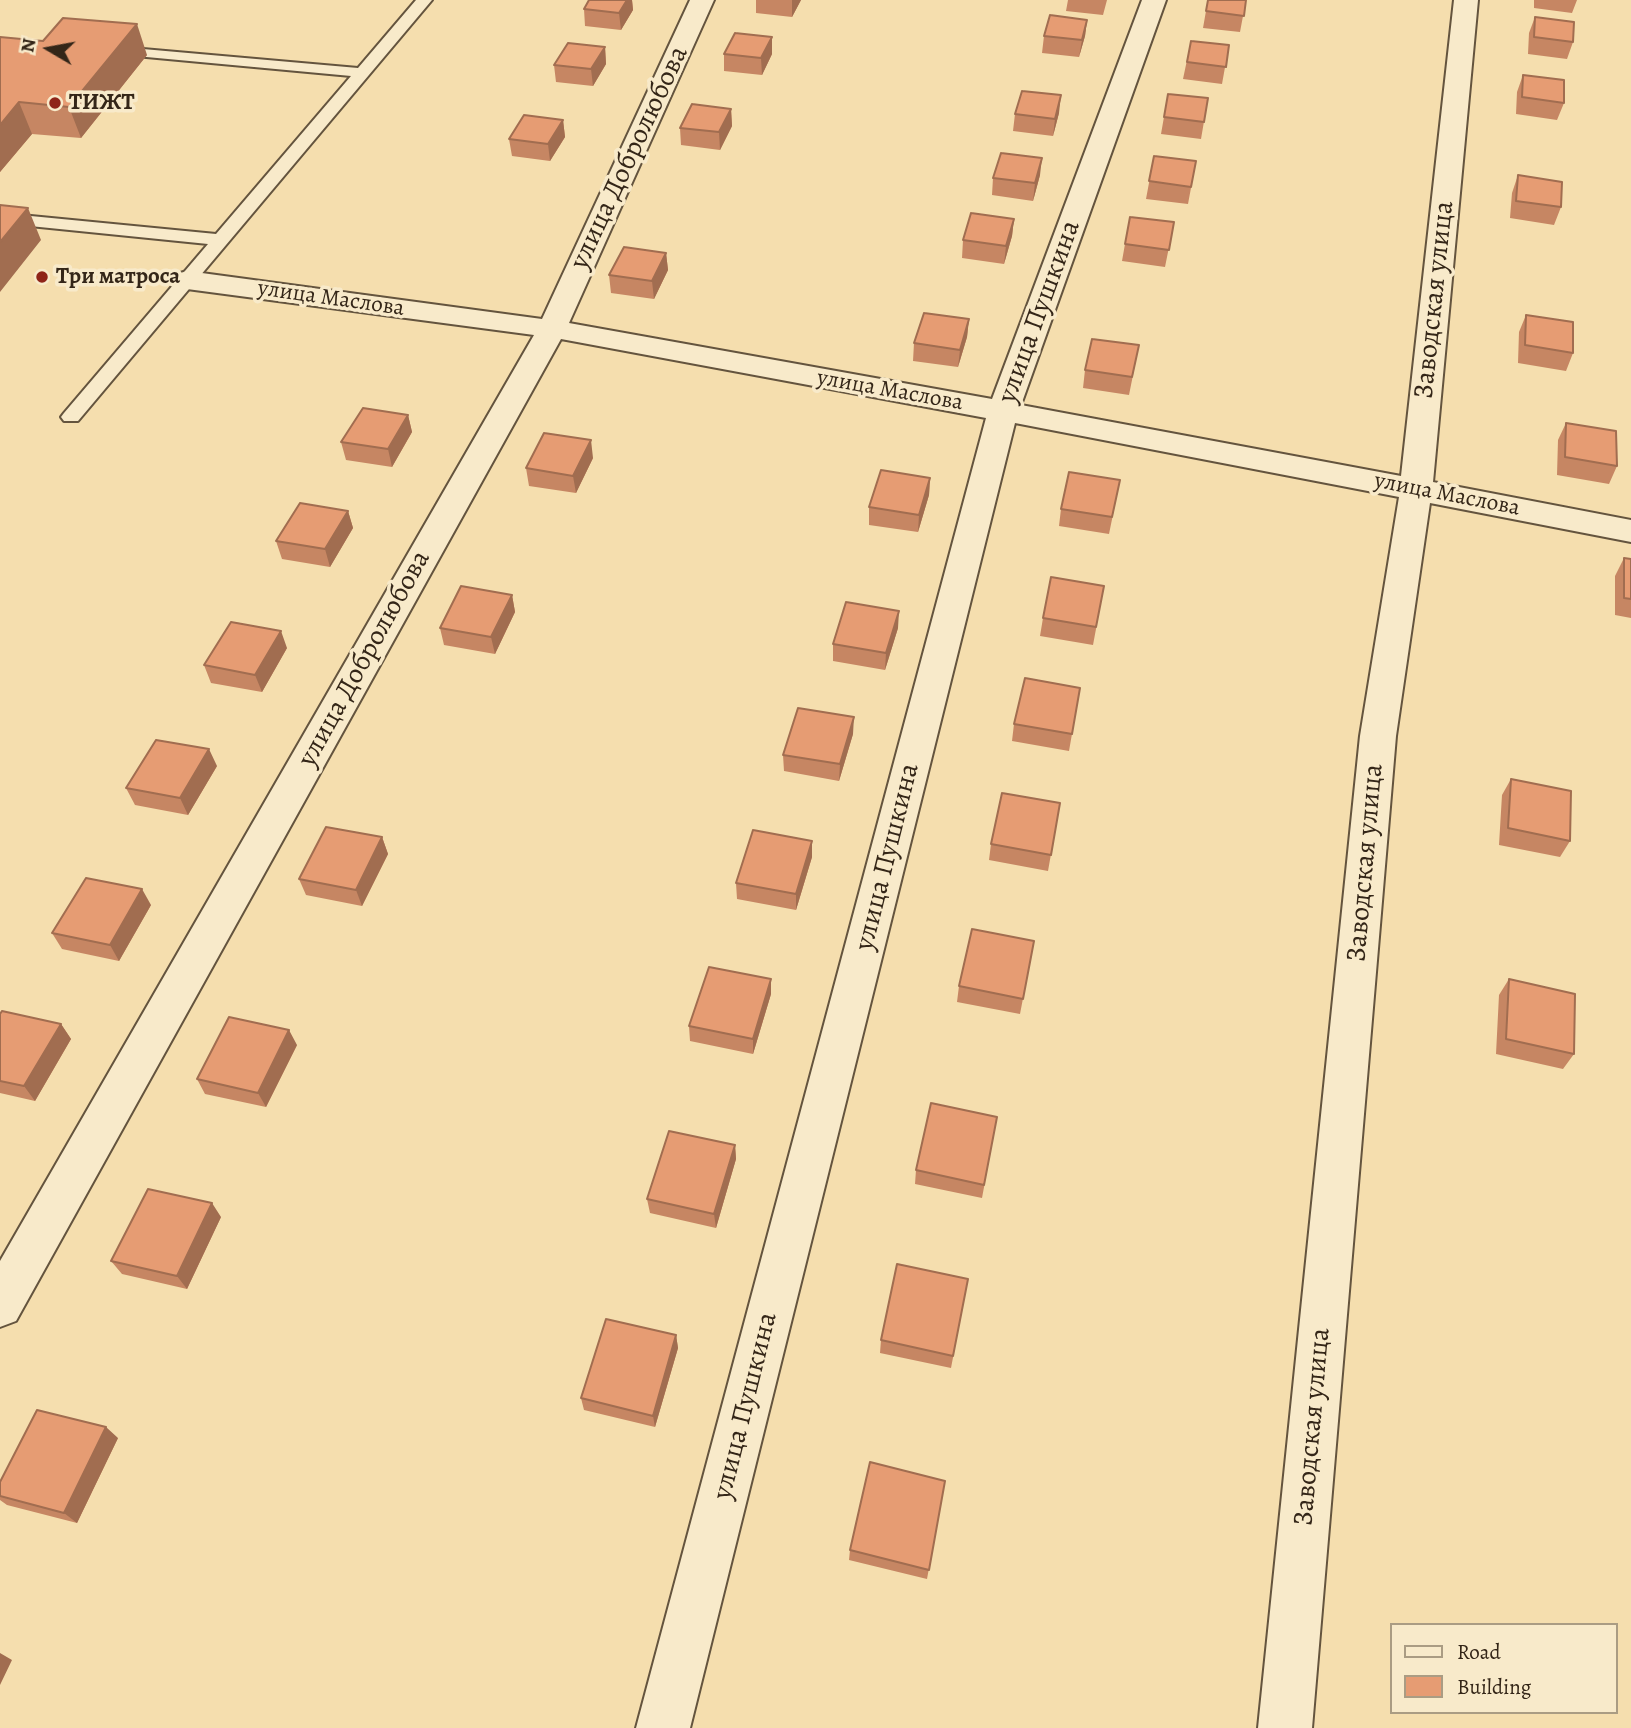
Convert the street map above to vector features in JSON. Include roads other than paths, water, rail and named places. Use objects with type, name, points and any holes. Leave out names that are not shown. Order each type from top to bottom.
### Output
[{"type":"street","name":"улица Добролюбова","points":[[0,1304],[552,329],[702,0]]},
{"type":"street","name":"улица Пушкина","points":[[663,1728],[1003,411],[1154,0]]},
{"type":"street","name":"Заводская улица","points":[[1284,1728],[1378,736],[1416,489],[1466,0]]},
{"type":"street","name":"улица Маслова","points":[[187,280],[552,329],[1003,411],[1631,531]]},
{"type":"lane","points":[[71,417],[424,0]]},
{"type":"lane","points":[[104,48],[364,73]]},
{"type":"lane","points":[[0,218],[222,240]]},
{"type":"place","name":"ТИЖТ","points":[[55,103]]},
{"type":"place","name":"Три матроса","points":[[42,277]]}]
